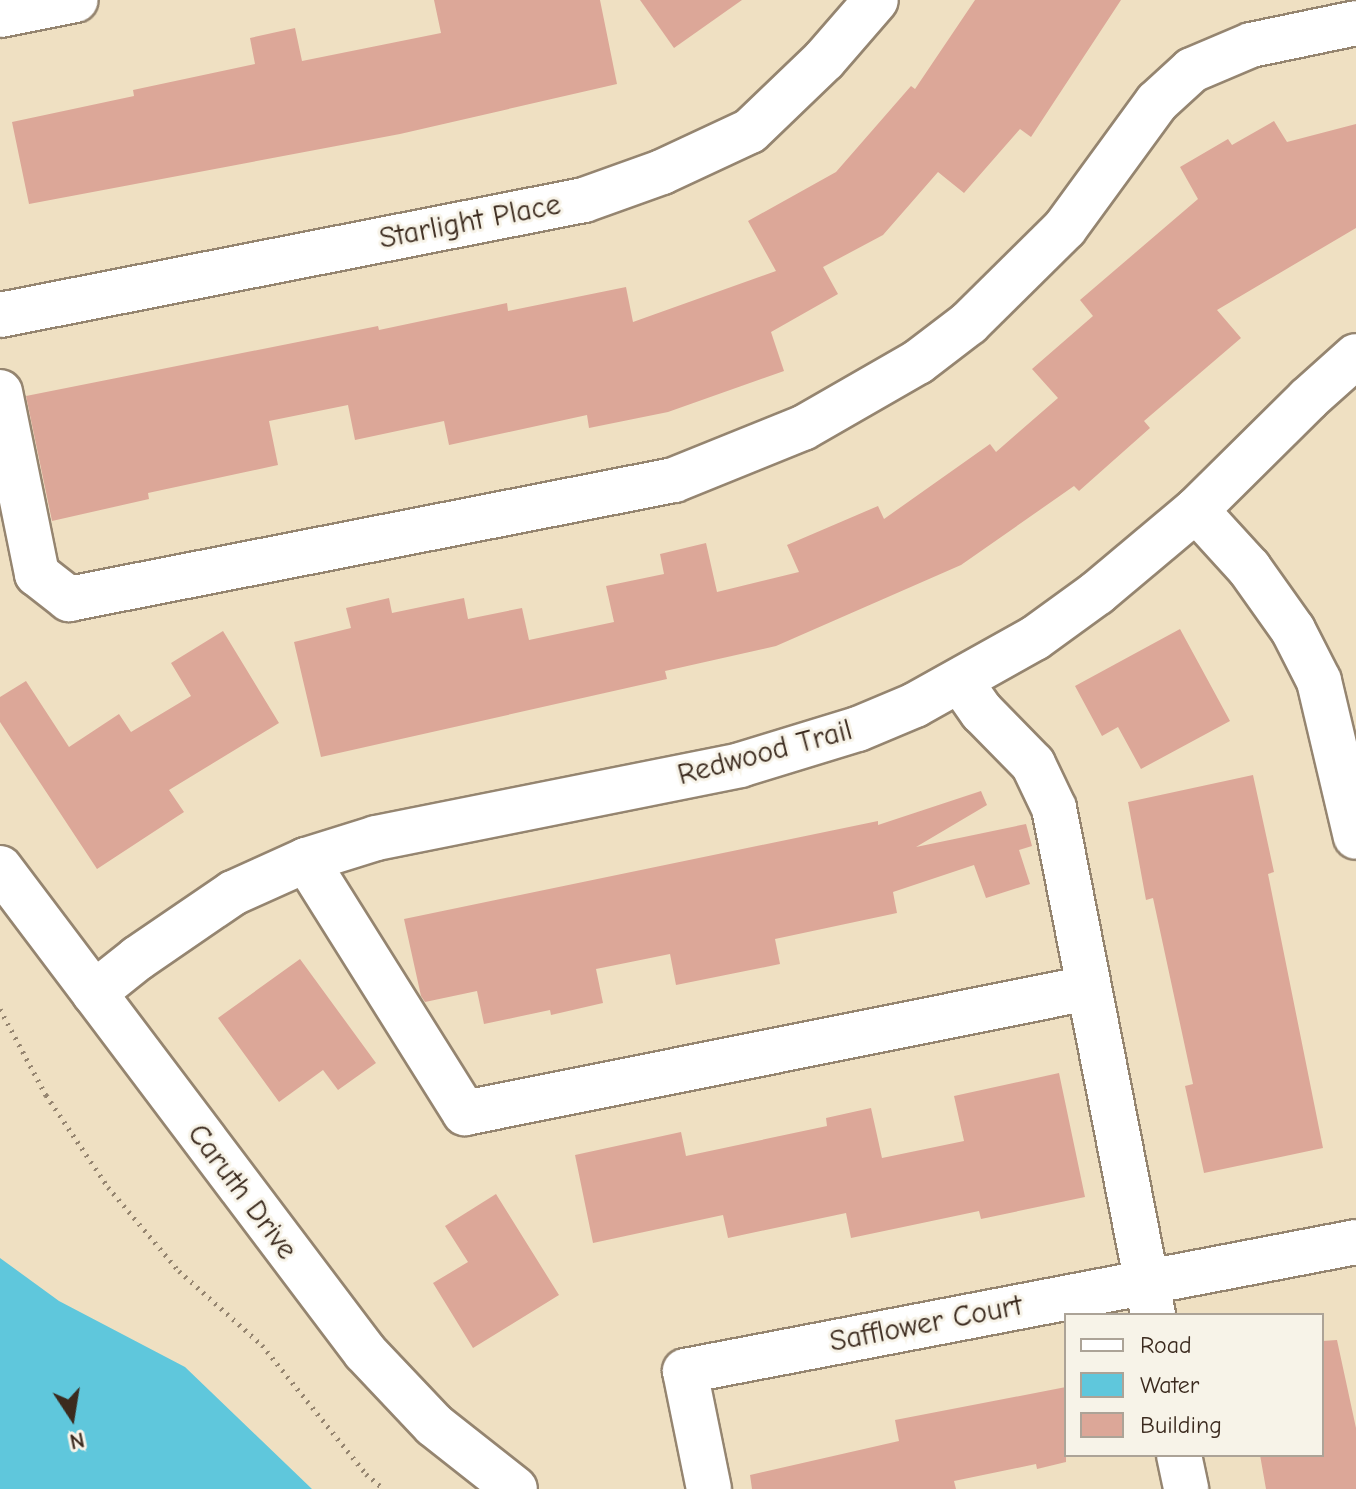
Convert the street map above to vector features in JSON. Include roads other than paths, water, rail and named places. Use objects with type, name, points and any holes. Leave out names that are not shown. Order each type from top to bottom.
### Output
[{"type":"street","points":[[0,15],[76,0]]},
{"type":"street","name":"Starlight Place","points":[[0,315],[584,200],[662,172],[750,131],[824,60],[876,0]]},
{"type":"street","points":[[0,392],[37,574],[69,599],[674,480],[803,428],[918,362],[969,323],[1065,228],[1157,102],[1192,70],[1251,45],[1356,23]]},
{"type":"street","name":"Redwood Trail","points":[[94,993],[138,958],[233,893],[306,860],[376,838],[755,761],[858,729],[960,681],[1035,638],[1097,593],[1196,510],[1356,356]]},
{"type":"street","points":[[1196,510],[1249,568],[1293,630],[1319,681],[1356,837]]},
{"type":"street","points":[[960,681],[982,712],[1033,764],[1054,808],[1150,1298]]},
{"type":"street","points":[[306,860],[465,1113],[1088,988]]},
{"type":"street","name":"Caruth Drive","points":[[0,868],[365,1352],[434,1425],[515,1489]]},
{"type":"street","name":"Safflower Court","points":[[709,1489],[685,1371],[1150,1298],[1356,1242]]},
{"type":"street","points":[[1179,1457],[1186,1489]]},
{"type":"water","points":[[0,1258],[59,1301],[185,1367],[312,1489],[0,1489]]}]
